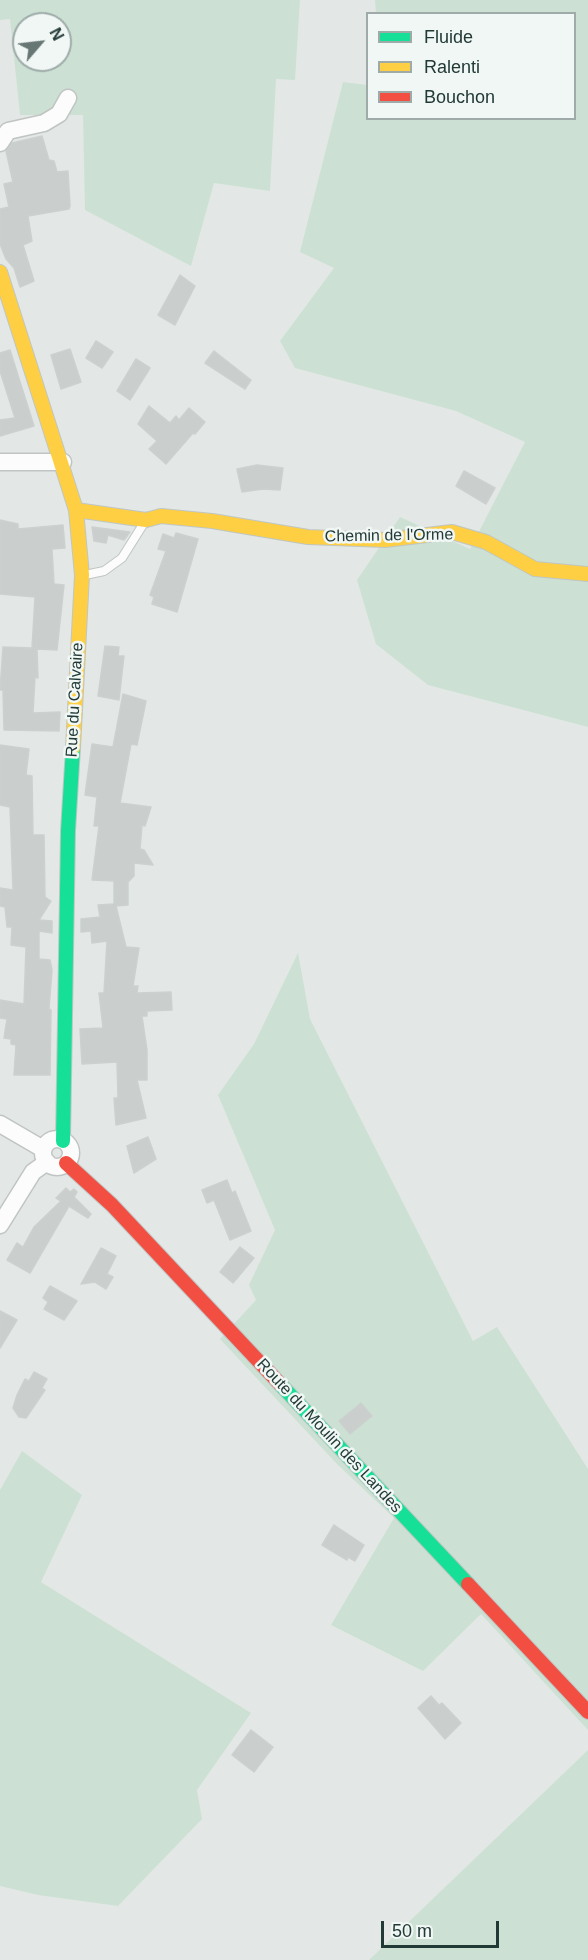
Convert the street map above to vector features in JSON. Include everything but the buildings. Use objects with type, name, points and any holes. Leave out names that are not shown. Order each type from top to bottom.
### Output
[{"type":"street","points":[[0,143],[8,130],[44,123],[58,114],[68,98]]},
{"type":"street","name":"Rue du Calvaire","points":[[0,272],[63,462],[76,510],[82,575],[68,831],[63,1141]]},
{"type":"street","points":[[0,462],[63,462]]},
{"type":"street","name":"Chemin de l'Orme","points":[[76,510],[146,520],[161,516],[308,537],[357,540],[386,540],[452,532],[486,542],[535,569],[588,574]]},
{"type":"street","points":[[0,1124],[45,1155],[54,1166],[66,1163],[70,1151],[63,1141],[52,1140],[45,1155],[0,1225]]},
{"type":"street","name":"Route du Moulin des Landes","points":[[66,1163],[112,1205],[588,1712]]},
{"type":"lane","points":[[82,575],[104,571],[122,558],[146,520]]},
{"type":"green space","points":[[0,0],[300,0],[295,80],[276,79],[270,191],[214,183],[191,266],[85,210],[83,115],[20,115],[16,72],[72,72],[72,12],[12,12],[12,38],[10,19],[0,20]]},
{"type":"green space","points":[[375,0],[588,0],[588,727],[428,685],[376,644],[357,580],[400,517],[470,549],[525,442],[456,411],[295,368],[280,341],[334,268],[300,252],[343,82],[366,85],[366,120],[576,120],[576,12],[376,12]]},
{"type":"green space","points":[[298,953],[310,1019],[473,1341],[497,1327],[588,1469],[588,1730],[481,1614],[423,1671],[331,1625],[394,1518],[337,1464],[220,1339],[256,1300],[249,1285],[275,1230],[218,1095],[254,1044]]},
{"type":"green space","points":[[22,1451],[82,1495],[41,1582],[251,1713],[197,1790],[202,1819],[118,1906],[38,1895],[0,1886],[0,1490]]},
{"type":"green space","points":[[588,1750],[588,1960],[369,1960]]},
{"type":"traffic: fast","points":[[63,1141],[68,831],[73,748]]},
{"type":"traffic: fast","points":[[280,1384],[468,1584]]},
{"type":"traffic: slow","points":[[0,272],[76,510],[82,575],[73,748]]},
{"type":"traffic: slow","points":[[76,510],[146,520],[161,516],[212,521],[308,537],[385,540],[452,532],[486,542],[535,569],[588,574]]},
{"type":"traffic: jam","points":[[66,1163],[112,1205],[280,1384]]},
{"type":"traffic: jam","points":[[468,1584],[588,1712]]}]
